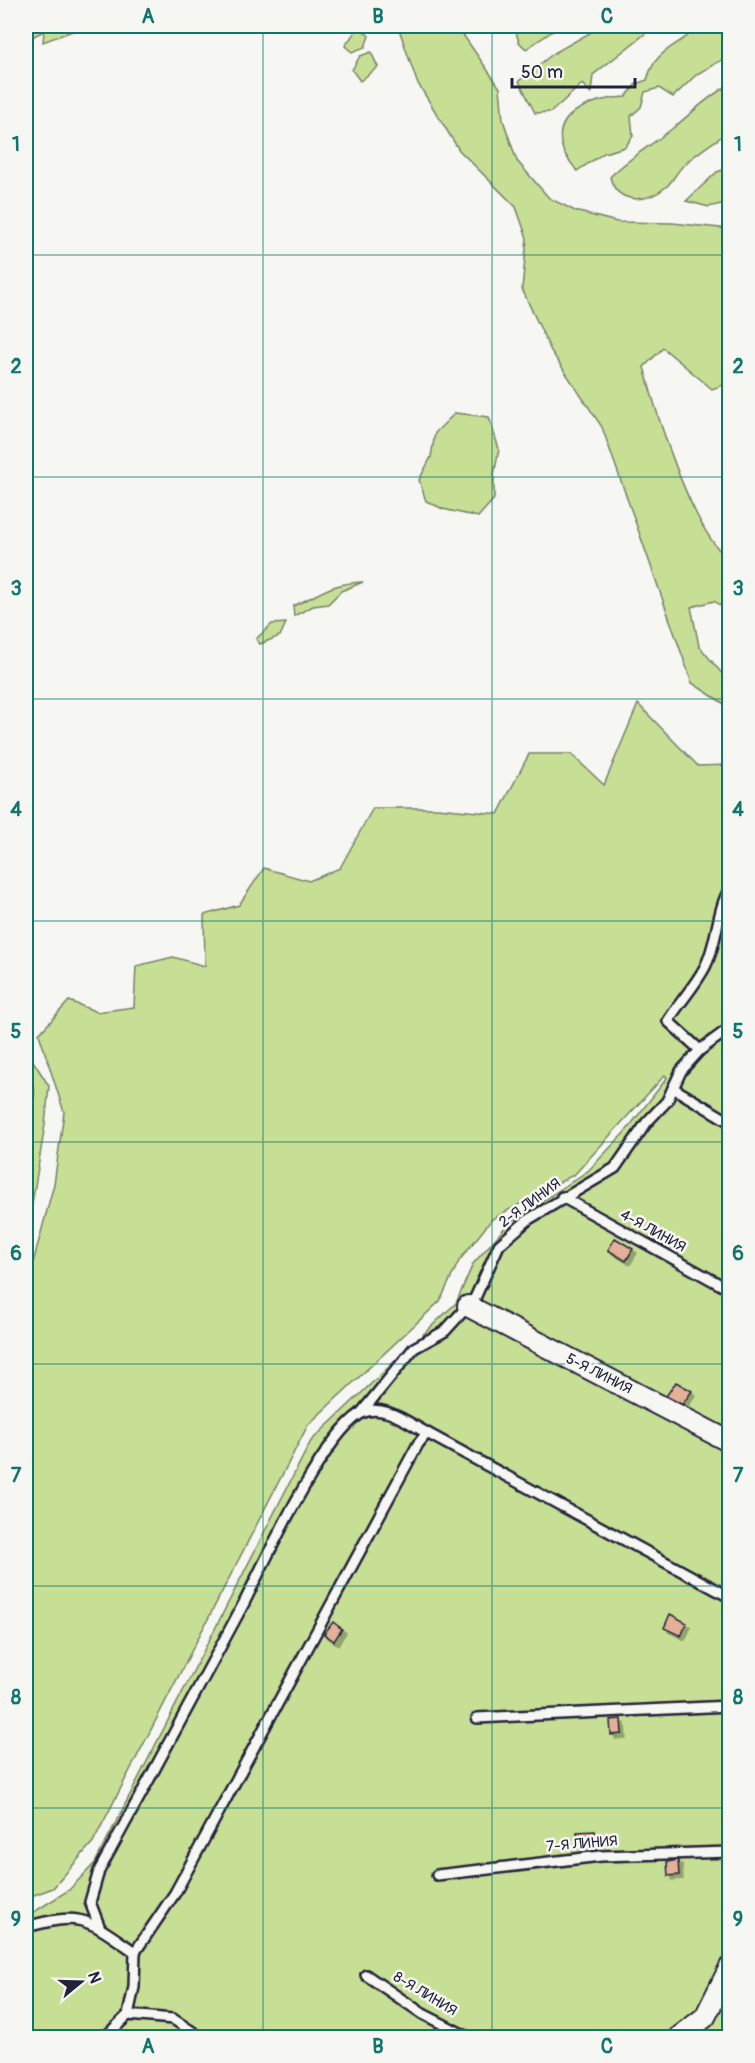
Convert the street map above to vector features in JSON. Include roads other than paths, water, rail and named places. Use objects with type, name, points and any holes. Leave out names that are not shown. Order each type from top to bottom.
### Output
[{"type":"street","name":"5-Я ЛИНИЯ","points":[[468,1306],[729,1442]]},
{"type":"street","points":[[678,2037],[705,2017],[729,1967]]},
{"type":"lane","points":[[700,1050],[668,1021],[705,968],[718,934],[725,896],[729,888]]},
{"type":"lane","name":"2-Я ЛИНИЯ","points":[[100,1928],[90,1902],[99,1871],[294,1507],[334,1442],[414,1348],[445,1331],[475,1298],[499,1245],[529,1219],[562,1197],[615,1168],[647,1122],[667,1101],[681,1071],[700,1050],[729,1028]]},
{"type":"lane","points":[[26,1085],[28,1091],[26,1110]]},
{"type":"lane","points":[[673,1088],[729,1122]]},
{"type":"lane","name":"4-Я ЛИНИЯ","points":[[562,1197],[729,1290]]},
{"type":"lane","points":[[361,1413],[379,1410],[400,1418],[729,1595]]},
{"type":"lane","points":[[105,2037],[128,2015],[134,1987],[135,1952],[175,1893],[418,1444],[427,1433]]},
{"type":"lane","points":[[477,1718],[729,1706]]},
{"type":"lane","name":"7-Я ЛИНИЯ","points":[[437,1875],[601,1856],[729,1852]]},
{"type":"lane","points":[[26,1927],[58,1918],[83,1920],[100,1928],[135,1952]]},
{"type":"lane","name":"8-Я ЛИНИЯ","points":[[366,1975],[423,2014],[470,2037]]},
{"type":"lane","points":[[128,2015],[173,2019],[202,2037]]}]
